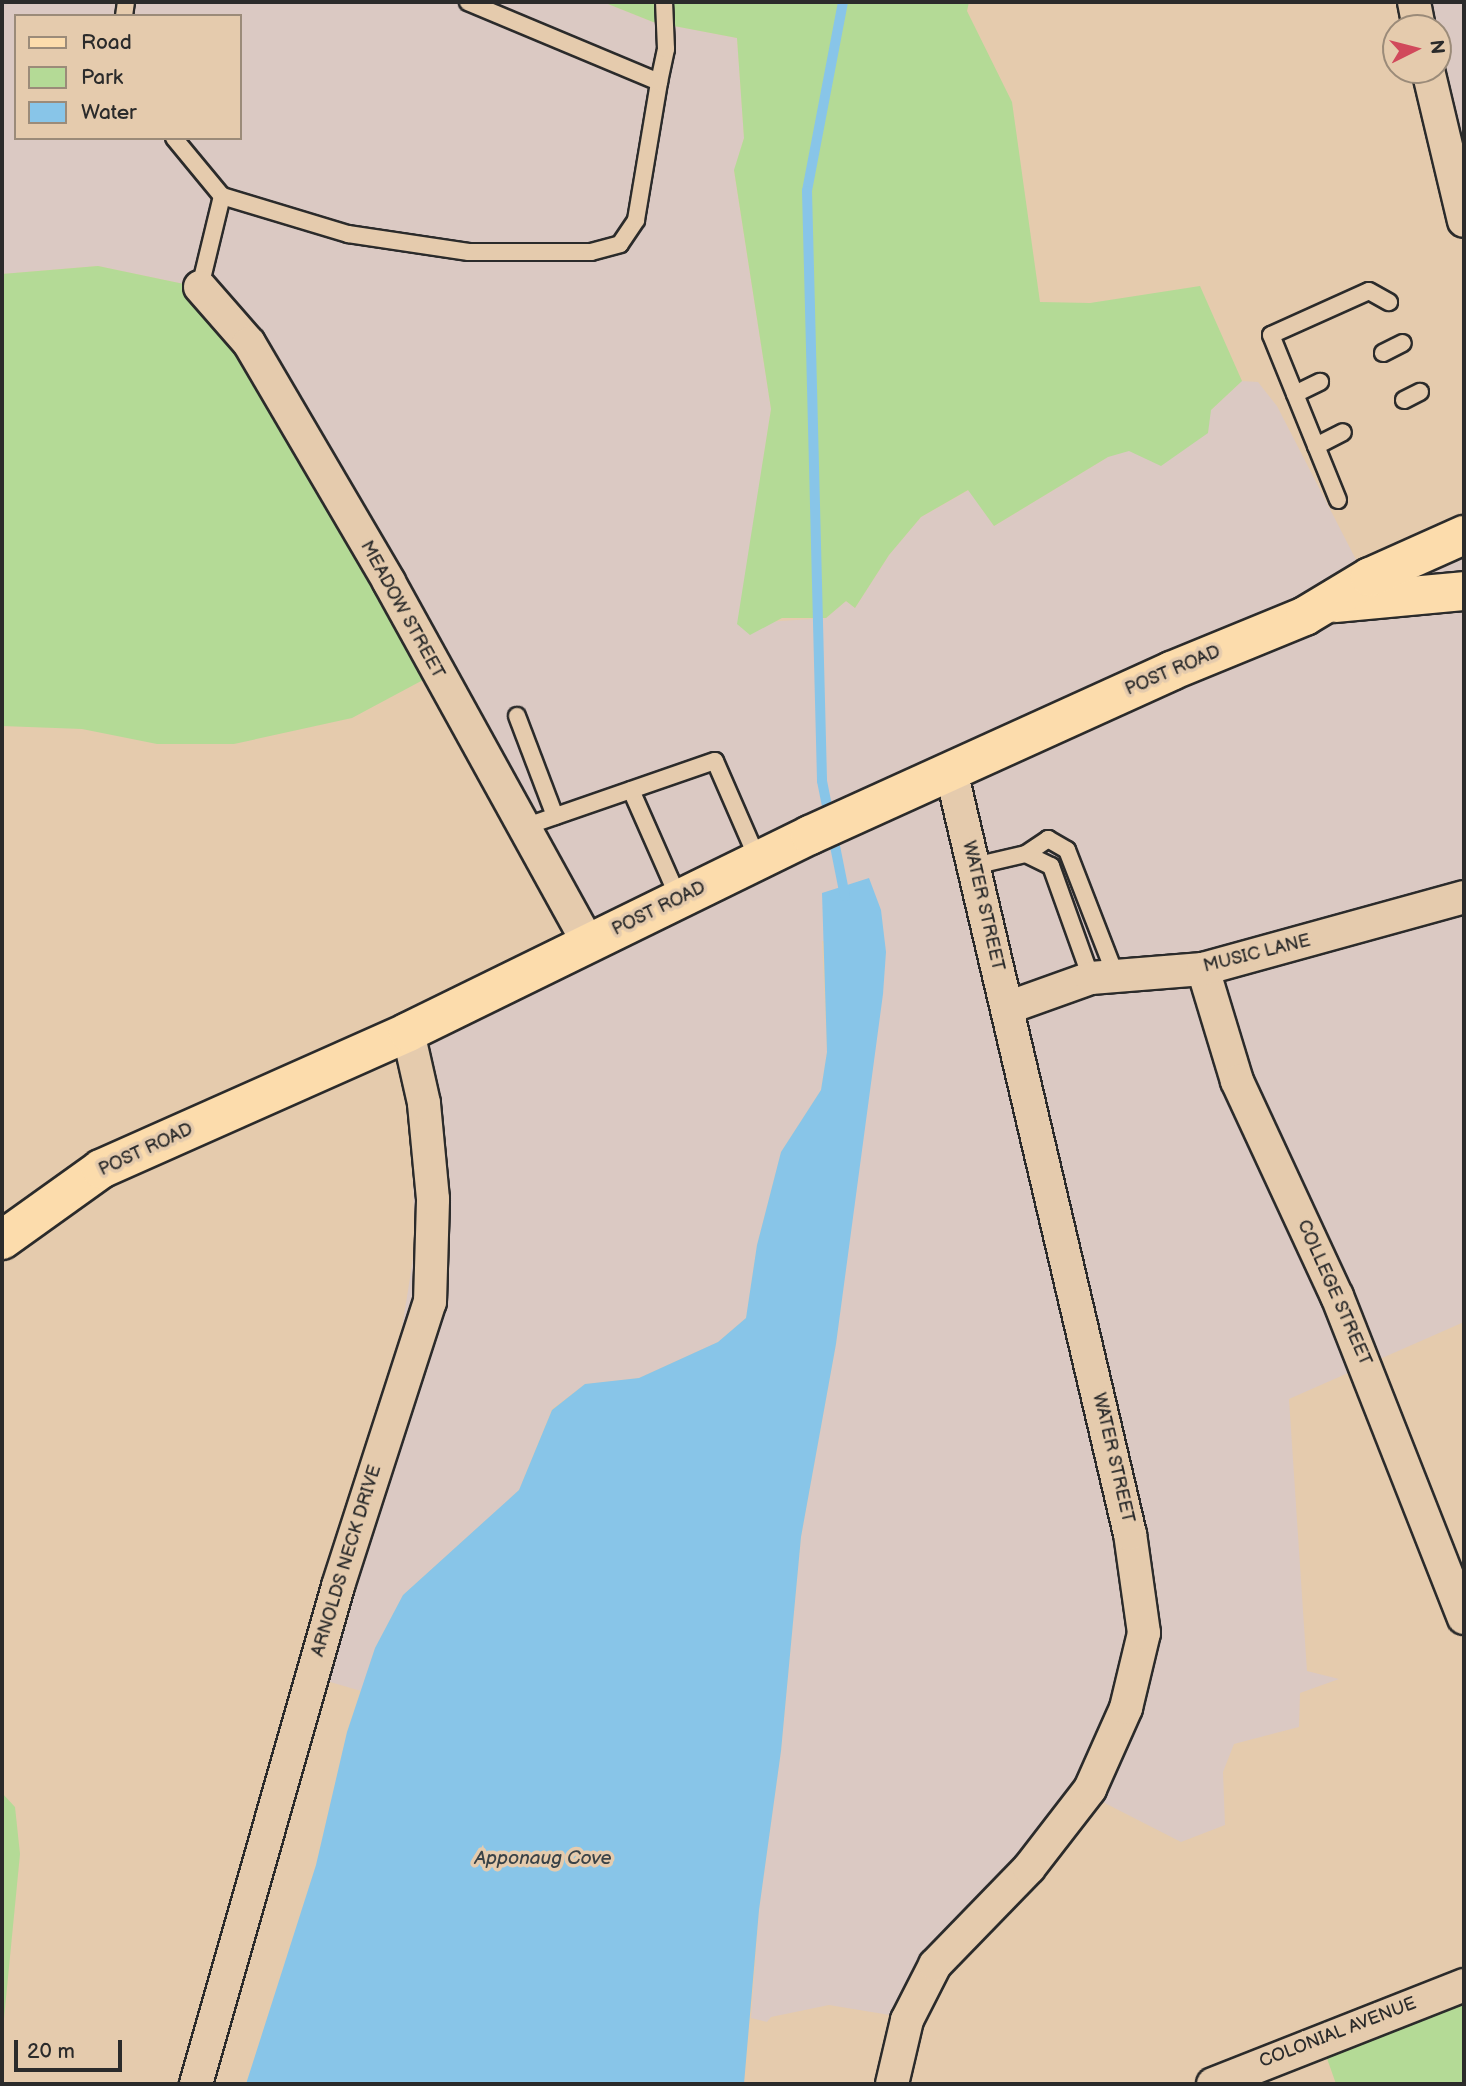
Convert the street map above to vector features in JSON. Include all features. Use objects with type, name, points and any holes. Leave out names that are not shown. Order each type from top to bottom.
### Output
[{"type":"main road","name":"POST ROAD","points":[[2,1240],[101,1169],[408,1032],[810,835],[1330,603],[1370,577],[1464,535]]},
{"type":"main road","name":"POST ROAD","points":[[1330,603],[1464,591]]},
{"type":"street","points":[[1431,84],[1464,221]]},
{"type":"street","name":"MEADOW STREET","points":[[200,287],[249,343],[588,943]]},
{"type":"street","name":"WATER STREET","points":[[892,2084],[907,2020],[935,1965],[1029,1868],[1090,1789],[1126,1708],[1144,1633],[1130,1534],[951,771]]},
{"type":"street","name":"MUSIC LANE","points":[[1007,1008],[1103,976],[1203,969],[1464,897]]},
{"type":"street","name":"COLLEGE STREET","points":[[1203,969],[1237,1081],[1338,1296],[1464,1618]]},
{"type":"street","name":"ARNOLDS NECK DRIVE","points":[[195,2084],[338,1586],[430,1302],[433,1199],[424,1103],[408,1032]]},
{"type":"street","name":"COLONIAL AVENUE","points":[[1213,2084],[1464,1985]]},
{"type":"lane","points":[[468,2],[659,82]]},
{"type":"lane","points":[[176,140],[222,197],[404,246],[469,252],[591,251],[620,244],[636,219],[666,49],[664,2]]},
{"type":"lane","points":[[200,287],[222,197]]},
{"type":"lane","points":[[1338,500],[1271,335],[1369,292],[1389,302]]},
{"type":"lane","points":[[1383,353],[1403,343]]},
{"type":"lane","points":[[1295,394],[1320,382]]},
{"type":"lane","points":[[1404,400],[1420,392]]},
{"type":"lane","points":[[1316,446],[1343,432]]},
{"type":"lane","points":[[517,716],[555,816]]},
{"type":"lane","points":[[524,827],[715,761],[758,860]]},
{"type":"lane","points":[[631,790],[678,899]]},
{"type":"lane","points":[[974,866],[1026,854],[1048,839],[1067,849],[1103,976]]},
{"type":"lane","points":[[1026,854],[1051,866],[1103,976]]},
{"type":"shaded area","points":[[2,2],[603,2],[653,22],[737,38],[744,138],[734,171],[771,409],[738,624],[826,618],[846,601],[855,608],[889,555],[921,517],[969,490],[994,526],[1108,457],[1211,410],[1242,381],[1258,382],[1277,406],[1368,583],[1464,551],[1464,1322],[1289,1399],[1307,1671],[1339,1679],[1300,1693],[1299,1727],[1234,1744],[1223,1772],[1225,1825],[1181,1842],[1089,1795],[908,2018],[829,2005],[771,2017],[767,2022],[751,2018],[759,1910],[781,1751],[801,1537],[836,1344],[886,952],[822,941],[827,1052],[821,1090],[781,1152],[757,1245],[746,1318],[718,1342],[639,1378],[585,1384],[552,1409],[519,1490],[403,1595],[375,1648],[361,1691],[320,1679],[396,1366],[415,1246],[408,1032],[572,947],[423,680],[419,665],[203,288],[98,266],[2,274]]},
{"type":"shaded area","points":[[1415,2],[1464,2],[1464,225],[1440,84],[1452,84],[1452,14],[1418,14]]},
{"type":"green space","points":[[603,2],[969,2],[967,11],[1012,102],[1040,302],[1090,303],[1200,286],[1242,381],[1211,410],[1208,433],[1161,466],[1129,451],[1108,457],[994,526],[968,490],[921,517],[889,555],[855,608],[846,601],[826,618],[782,618],[750,635],[737,624],[771,409],[734,170],[744,138],[737,38],[653,22]]},
{"type":"green space","points":[[98,266],[203,288],[419,665],[423,680],[352,718],[234,744],[157,744],[82,729],[2,726],[2,274]]},
{"type":"green space","points":[[2,1793],[15,1807],[20,1854],[2,2039]]},
{"type":"green space","points":[[1464,1989],[1464,2084],[1336,2084],[1323,2047]]},
{"type":"water","name":"Apponaug Cove","points":[[869,878],[881,910],[886,952],[883,994],[836,1344],[801,1537],[781,1751],[759,1910],[744,2084],[246,2084],[316,1865],[347,1732],[375,1648],[403,1595],[519,1490],[552,1410],[585,1384],[639,1378],[718,1342],[746,1318],[757,1245],[781,1152],[821,1090],[827,1052],[822,893]]},
{"type":"waterway","points":[[843,2],[807,191],[822,781],[845,896]]}]
